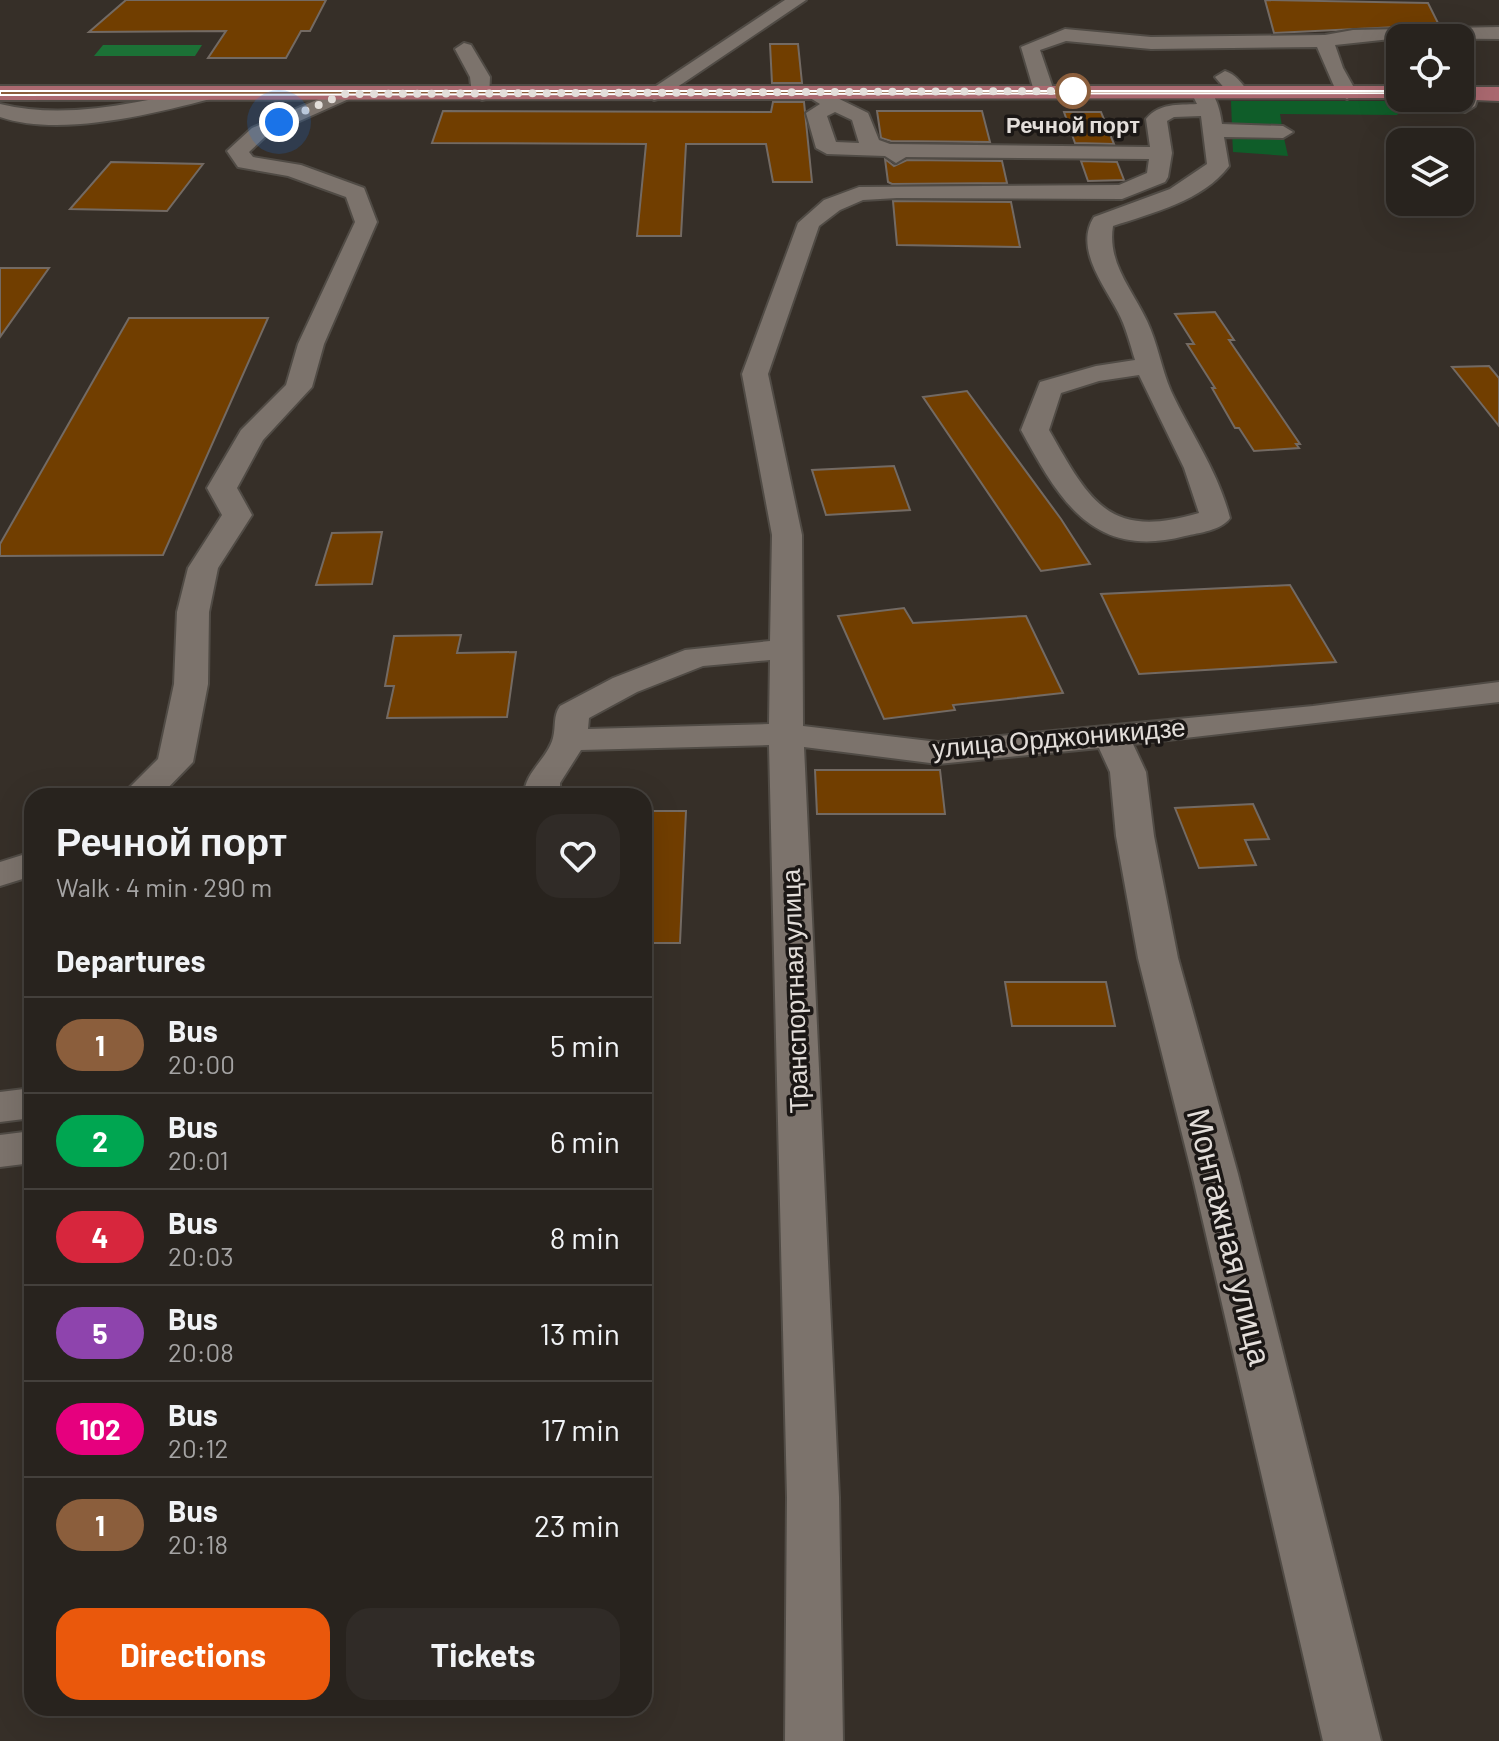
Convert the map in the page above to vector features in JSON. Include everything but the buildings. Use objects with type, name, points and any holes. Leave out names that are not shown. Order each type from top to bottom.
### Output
[{"type":"main road","points":[[1,105],[211,93],[1044,91],[1207,110],[1232,84],[1386,93]]},
{"type":"main road","points":[[1474,97],[1499,94]]},
{"type":"street","points":[[654,94],[797,0]]},
{"type":"street","points":[[1325,17],[1334,39],[1333,68],[1347,93]]},
{"type":"street","points":[[1355,17],[1499,18]]},
{"type":"street","points":[[1044,91],[1030,47],[1065,35],[1151,43],[1499,33]]},
{"type":"street","points":[[464,49],[480,77],[482,94]]},
{"type":"street","points":[[811,92],[833,106],[861,117],[870,144],[895,153],[899,178],[897,191]]},
{"type":"street","points":[[1,105],[104,111],[211,93]]},
{"type":"street","points":[[147,788],[175,762],[191,684],[193,612],[203,568],[237,515],[222,488],[251,436],[299,387],[311,344],[366,222],[356,193],[293,170],[246,162],[238,151],[259,132],[344,94]]},
{"type":"street","points":[[833,106],[816,113],[827,148],[1161,153],[1156,119],[1170,111],[1207,110],[1283,132]]},
{"type":"street","points":[[1149,366],[1096,374],[1049,388],[1035,430],[1082,508],[1106,526],[1144,534],[1180,531],[1215,518],[1210,491],[1149,366],[1136,324],[1099,257],[1097,239],[1102,222],[1160,204],[1209,176],[1218,166],[1207,110]]},
{"type":"street","name":"Транспортная улица","points":[[814,1741],[813,1497],[786,734],[787,535],[755,374],[809,223],[832,205],[859,194],[897,191],[1122,192],[1157,177],[1161,153]]},
{"type":"street","points":[[542,788],[542,783],[570,740],[572,713],[625,685],[697,657],[787,649]]},
{"type":"street","name":"улица Орджоникидзе","points":[[570,740],[786,734],[938,753],[1313,716],[1499,692]]},
{"type":"street","name":"Монтажная улица","points":[[1111,734],[1128,772],[1135,836],[1158,958],[1218,1189],[1352,1741]]},
{"type":"street","points":[[0,874],[24,866]]},
{"type":"street","points":[[0,1107],[24,1104]]},
{"type":"street","points":[[0,1151],[24,1148]]},
{"type":"green space","points":[[103,45],[202,45],[195,56],[94,56]]},
{"type":"green space","points":[[1231,101],[1386,101],[1386,112],[1400,112],[1397,115],[1280,114],[1282,126],[1232,127]]},
{"type":"green space","points":[[1232,132],[1284,138],[1288,156],[1233,152]]},
{"type":"bus line","name":"1","points":[[0,93],[1386,93]]},
{"type":"place","name":"Речной порт","points":[[1073,91]]},
{"type":"route","points":[[279,122],[344,94],[1073,91]]}]
